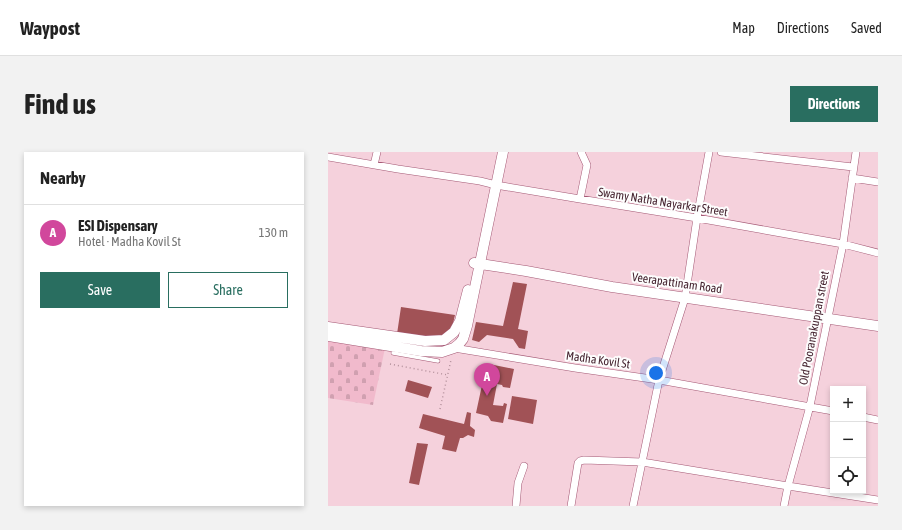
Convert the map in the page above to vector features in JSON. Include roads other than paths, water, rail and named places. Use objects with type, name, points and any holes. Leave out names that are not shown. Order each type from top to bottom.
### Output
[{"type":"street","points":[[374,165],[377,152]]},
{"type":"street","points":[[328,336],[421,351],[442,352],[454,348],[463,339],[468,326],[488,183],[496,152]]},
{"type":"street","points":[[488,183],[503,152]]},
{"type":"street","points":[[580,199],[587,165],[581,152]]},
{"type":"street","points":[[633,506],[659,380],[685,298],[708,152]]},
{"type":"street","points":[[722,152],[853,167]]},
{"type":"street","name":"Old Pooranakuppan street","points":[[784,506],[810,406],[828,319],[842,244],[856,152]]},
{"type":"street","name":"Swamy Natha Nayarkar Street","points":[[328,157],[697,218],[842,244],[878,253]]},
{"type":"street","points":[[852,178],[878,182]]},
{"type":"street","points":[[328,327],[425,341],[444,340],[454,332],[460,321],[477,264]]},
{"type":"street","name":"Veerapattinam Road","points":[[477,264],[526,271],[612,287],[878,326]]},
{"type":"street","name":"Madha Kovil St","points":[[454,348],[659,380],[830,410]]},
{"type":"street","points":[[866,418],[878,420]]},
{"type":"street","points":[[571,506],[580,460],[642,462],[878,500]]},
{"type":"street","points":[[516,506],[518,483],[524,466]]},
{"type":"lane","points":[[393,353],[438,361]]},
{"type":"place","name":"ESI Dispensary","points":[[487,396]]}]
